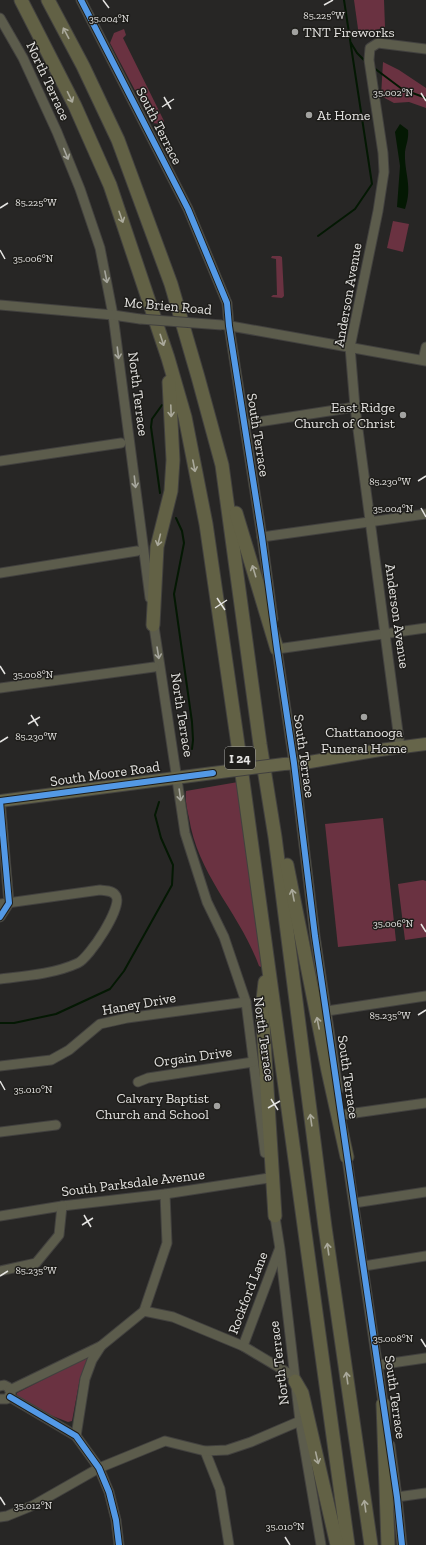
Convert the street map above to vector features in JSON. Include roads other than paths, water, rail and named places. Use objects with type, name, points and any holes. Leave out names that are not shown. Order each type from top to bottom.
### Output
[{"type":"highway","name":"I 24","points":[[21,0],[75,106],[110,185],[168,358],[185,417],[206,524],[237,738],[348,1545]]},
{"type":"highway","name":"I 24","points":[[48,0],[83,66],[118,140],[171,284],[222,465],[260,744],[275,837],[324,1219],[371,1545]]},
{"type":"highway","points":[[154,625],[157,546],[171,491],[173,460],[168,358]]},
{"type":"highway","points":[[222,465],[277,649]]},
{"type":"highway","points":[[275,837],[284,851],[328,1071],[347,1157]]},
{"type":"highway","points":[[268,966],[262,1008],[275,1216]]},
{"type":"highway","points":[[295,1379],[302,1393],[337,1545]]},
{"type":"highway","points":[[383,1404],[388,1545]]},
{"type":"main road","name":"South Moore Road","points":[[0,801],[177,776],[289,763],[304,763],[426,744]]},
{"type":"street","name":"South Terrace","points":[[81,0],[188,209],[227,303],[226,325],[245,424],[262,537],[277,649],[289,763],[364,1266],[397,1497],[402,1545]]},
{"type":"street","name":"North Terrace","points":[[0,18],[23,58],[57,132],[80,189],[100,248],[113,315],[154,625],[185,832],[207,902],[224,937],[246,1002],[253,1062],[280,1249],[300,1421],[321,1545]]},
{"type":"street","name":"Anderson Avenue","points":[[400,748],[355,407],[350,347],[378,211],[384,172],[369,60],[370,48],[378,43],[426,49]]},
{"type":"street","name":"Mc Brien Road","points":[[0,305],[113,315],[140,319],[226,325],[425,361]]},
{"type":"street","points":[[425,361],[426,347]]},
{"type":"street","points":[[245,424],[355,407]]},
{"type":"street","points":[[0,461],[121,442]]},
{"type":"street","points":[[262,537],[426,514]]},
{"type":"street","points":[[0,573],[137,551]]},
{"type":"street","points":[[277,649],[426,628]]},
{"type":"street","points":[[0,688],[154,667]]},
{"type":"street","points":[[0,801],[5,903],[0,917]]},
{"type":"street","points":[[0,980],[46,973],[79,963],[89,954],[116,910],[118,902],[116,896],[111,891],[100,890],[5,903]]},
{"type":"street","points":[[327,1011],[426,996]]},
{"type":"street","name":"Haney Drive","points":[[0,1066],[50,1060],[69,1050],[100,1024],[127,1018],[246,1002]]},
{"type":"street","name":"Orgain Drive","points":[[138,1082],[148,1078],[253,1062]]},
{"type":"street","points":[[342,1115],[426,1103]]},
{"type":"street","points":[[0,1132],[56,1124]]},
{"type":"street","name":"South Parksdale Avenue","points":[[0,1216],[62,1206],[165,1194],[269,1178]]},
{"type":"street","points":[[354,1203],[426,1192]]},
{"type":"street","points":[[0,1399],[3,1400],[10,1393],[102,1346],[144,1311],[167,1243],[165,1194]]},
{"type":"street","points":[[0,1271],[36,1263],[59,1235],[62,1206]]},
{"type":"street","name":"Rockford Lane","points":[[243,1346],[280,1249]]},
{"type":"street","points":[[364,1266],[426,1256]]},
{"type":"street","points":[[144,1311],[173,1317],[243,1346],[295,1379]]},
{"type":"street","points":[[76,1436],[85,1379],[92,1360],[102,1346]]},
{"type":"street","points":[[378,1365],[426,1358]]},
{"type":"street","points":[[0,1386],[4,1385],[10,1393],[76,1436],[99,1468],[109,1492],[116,1520],[119,1545]]},
{"type":"street","points":[[0,1517],[7,1516],[34,1505],[99,1468],[165,1441],[205,1451],[227,1450],[251,1442],[300,1421]]},
{"type":"street","points":[[205,1451],[220,1489],[229,1545]]},
{"type":"street","points":[[397,1497],[426,1493]]},
{"type":"waterway","points":[[318,236],[355,209],[372,184],[344,0]]},
{"type":"waterway","points":[[351,43],[357,53],[365,61]]},
{"type":"waterway","points":[[374,68],[402,89],[426,98]]},
{"type":"waterway","points":[[160,493],[151,427],[152,419],[162,405]]},
{"type":"waterway","points":[[176,518],[182,531],[184,543],[174,594],[192,722],[192,749]]},
{"type":"waterway","points":[[0,1023],[14,1023],[56,1014],[110,989],[124,971],[172,885],[173,865],[161,838],[155,815],[159,802]]},
{"type":"place","name":"TNT Fireworks","points":[[295,32]]},
{"type":"place","name":"At Home","points":[[309,115]]},
{"type":"place","name":"East Ridge Church of Christ","points":[[403,415]]},
{"type":"place","name":"Chattanooga Funeral Home","points":[[364,717]]},
{"type":"place","name":"Calvary Baptist Church and School","points":[[217,1106]]}]
